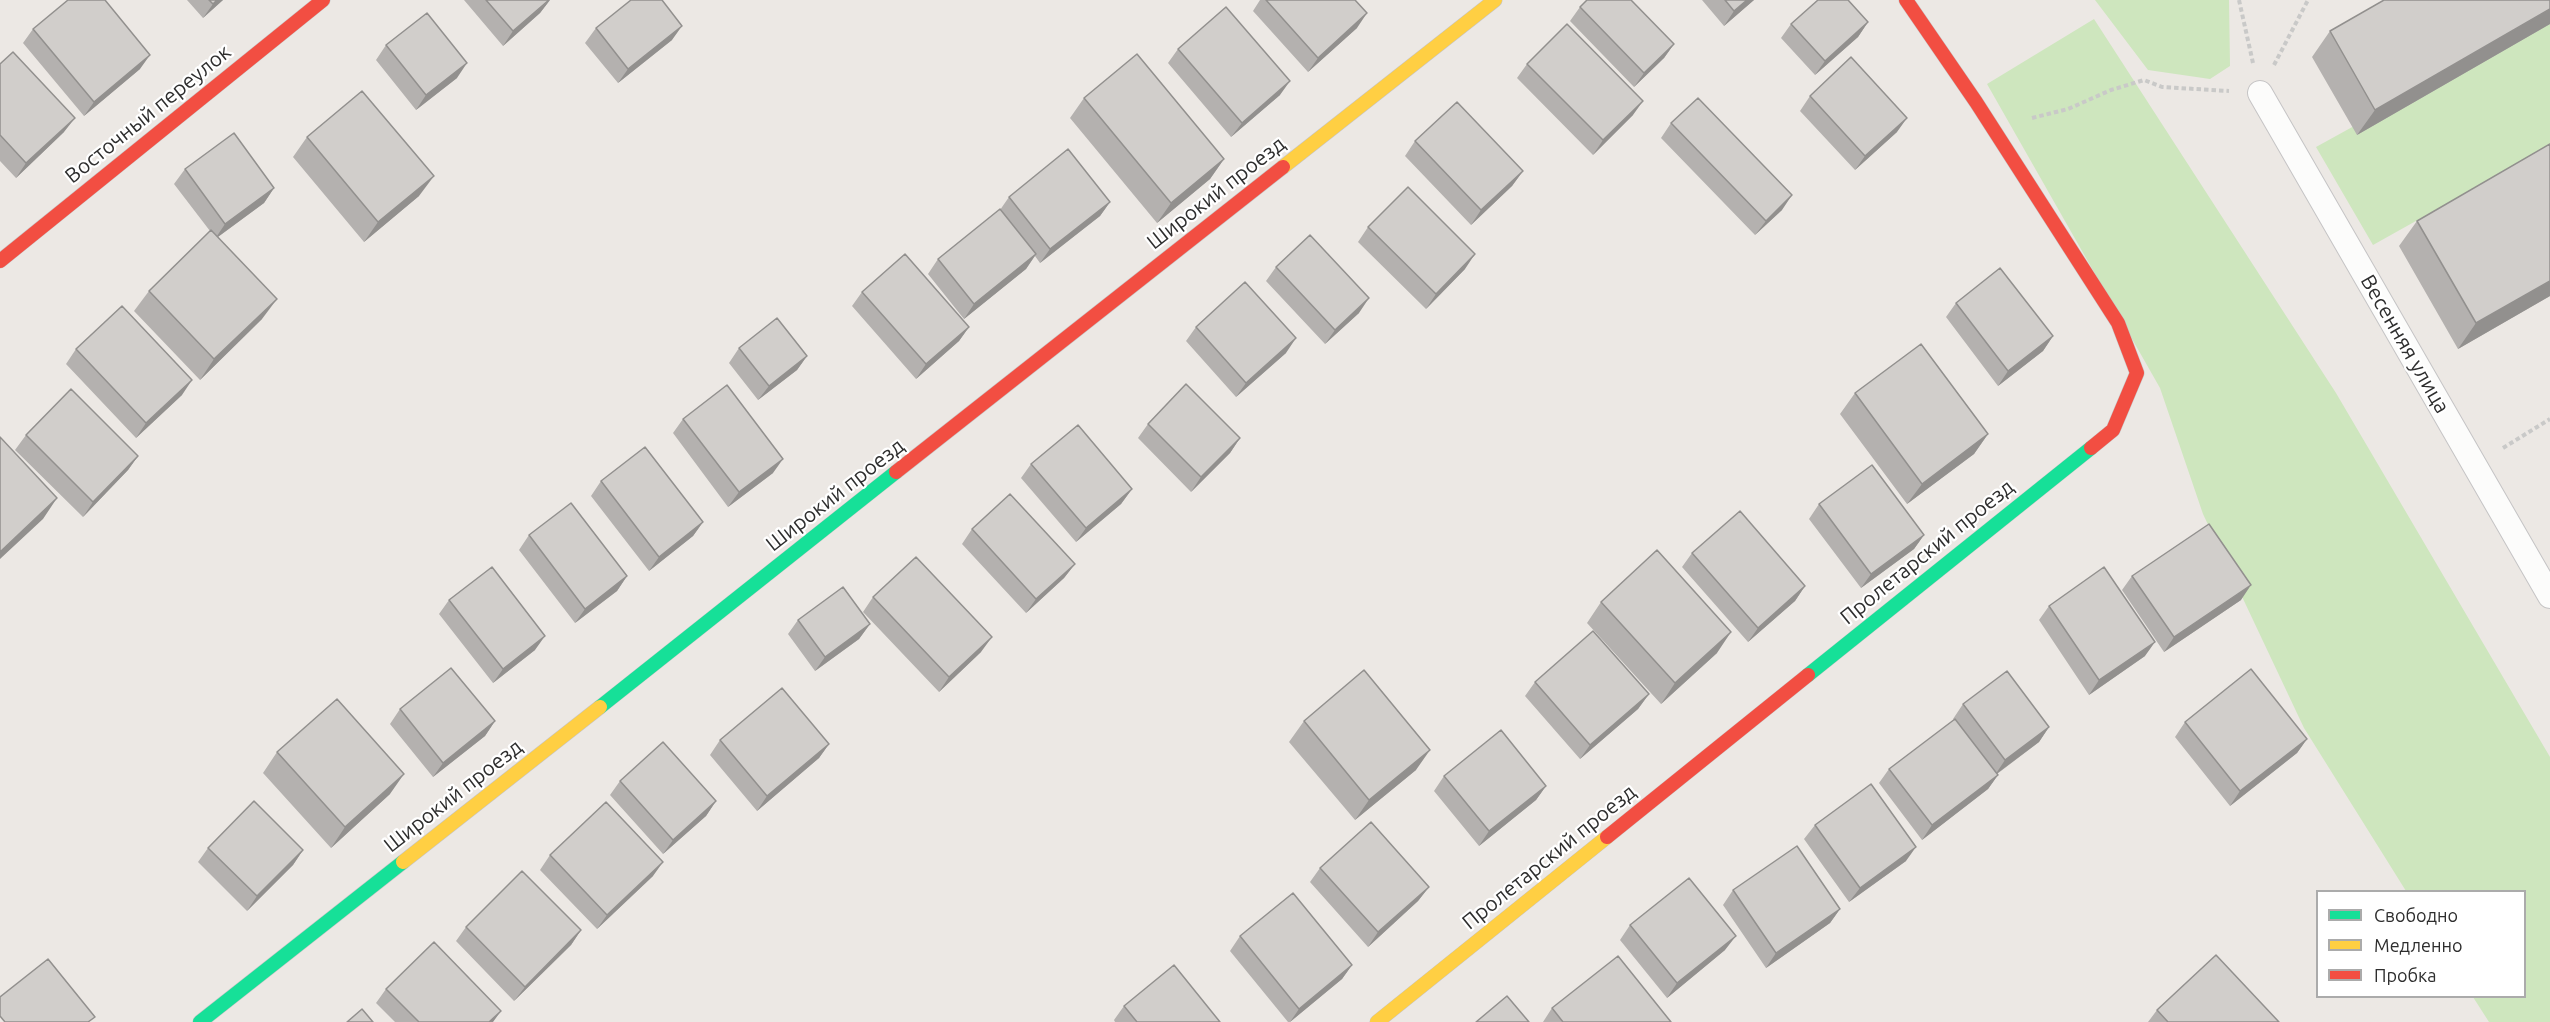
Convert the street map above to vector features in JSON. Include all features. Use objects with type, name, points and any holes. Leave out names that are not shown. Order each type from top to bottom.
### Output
[{"type":"street","name":"Восточный переулок","points":[[0,261],[323,0]]},
{"type":"street","name":"Широкий проезд","points":[[200,1022],[1495,0]]},
{"type":"street","name":"Пролетарский проезд","points":[[1377,1022],[2113,430],[2137,373],[2118,323],[1906,0]]},
{"type":"lane","name":"Весенняя улица","points":[[2260,93],[2550,596]]},
{"type":"path","points":[[2239,0],[2260,93]]},
{"type":"path","points":[[2260,93],[2308,0]]},
{"type":"path","points":[[1987,121],[2025,120],[2068,109],[2112,90],[2144,80],[2162,87],[2260,93]]},
{"type":"path","points":[[2475,466],[2550,419]]},
{"type":"green space","points":[[2095,0],[2229,0],[2230,66],[2210,79],[2148,70]]},
{"type":"green space","points":[[2550,18],[2550,146],[2373,245],[2316,147]]},
{"type":"green space","points":[[2094,19],[2336,393],[2550,757],[2550,1022],[2489,1022],[2474,998],[2526,998],[2526,890],[2405,890],[2304,728],[2203,514],[2160,388],[1987,84]]},
{"type":"building","points":[[68,0],[105,0],[150,55],[94,102],[33,29]]},
{"type":"building","points":[[486,0],[549,0],[513,31]]},
{"type":"building","points":[[631,0],[662,0],[682,26],[628,69],[596,28]]},
{"type":"building","points":[[1266,0],[1355,0],[1367,13],[1318,58]]},
{"type":"building","points":[[1587,0],[1631,0],[1674,44],[1644,73],[1580,7]]},
{"type":"building","points":[[1725,0],[1747,0],[1734,11]]},
{"type":"building","points":[[1818,0],[1848,0],[1868,22],[1825,61],[1791,24]]},
{"type":"building","points":[[2384,0],[2550,0],[2550,9],[2375,110],[2330,31]]},
{"type":"building","points":[[1226,7],[1290,81],[1242,123],[1178,49]]},
{"type":"building","points":[[427,13],[467,63],[426,95],[386,45]]},
{"type":"building","points":[[1567,24],[1643,101],[1603,140],[1527,64]]},
{"type":"building","points":[[13,52],[75,118],[26,163],[0,135],[0,64]]},
{"type":"building","points":[[1137,54],[1224,159],[1171,203],[1084,98]]},
{"type":"building","points":[[1851,57],[1907,118],[1865,156],[1810,96]]},
{"type":"building","points":[[362,91],[434,176],[378,222],[307,137]]},
{"type":"building","points":[[1698,98],[1792,195],[1766,221],[1671,123]]},
{"type":"building","points":[[1457,102],[1523,171],[1481,210],[1415,141]]},
{"type":"building","points":[[234,133],[274,188],[225,224],[185,169]]},
{"type":"building","points":[[2550,144],[2550,281],[2476,323],[2417,221]]},
{"type":"building","points":[[1068,149],[1110,202],[1050,249],[1009,197]]},
{"type":"building","points":[[1408,187],[1475,254],[1436,294],[1368,227]]},
{"type":"building","points":[[1000,209],[1036,254],[974,304],[938,259]]},
{"type":"building","points":[[211,230],[277,299],[214,359],[149,291]]},
{"type":"building","points":[[1310,235],[1369,298],[1335,330],[1276,267]]},
{"type":"building","points":[[905,254],[969,327],[926,364],[862,292]]},
{"type":"building","points":[[2000,268],[2053,336],[2008,371],[1956,303]]},
{"type":"building","points":[[1245,282],[1296,338],[1246,383],[1196,327]]},
{"type":"building","points":[[122,306],[192,380],[146,423],[76,349]]},
{"type":"building","points":[[777,318],[807,356],[769,386],[739,348]]},
{"type":"building","points":[[1921,344],[1988,434],[1922,484],[1855,393]]},
{"type":"building","points":[[1186,384],[1240,438],[1201,477],[1148,424]]},
{"type":"building","points":[[727,385],[783,459],[739,492],[683,419]]},
{"type":"building","points":[[71,389],[138,456],[93,502],[26,435]]},
{"type":"building","points":[[1078,425],[1132,489],[1086,528],[1031,464]]},
{"type":"building","points":[[0,437],[57,498],[0,552]]},
{"type":"building","points":[[645,447],[703,522],[659,557],[601,481]]},
{"type":"building","points":[[1872,465],[1924,535],[1871,574],[1819,504]]},
{"type":"building","points":[[1010,494],[1075,564],[1036,599],[972,529]]},
{"type":"building","points":[[571,503],[627,576],[585,609],[529,535]]},
{"type":"building","points":[[1740,511],[1805,586],[1758,628],[1692,553]]},
{"type":"building","points":[[2209,524],[2251,585],[2174,637],[2132,576]]},
{"type":"building","points":[[1657,550],[1731,632],[1675,683],[1601,602]]},
{"type":"building","points":[[916,557],[992,637],[949,677],[873,597]]},
{"type":"building","points":[[492,567],[545,636],[503,669],[449,600]]},
{"type":"building","points":[[2104,567],[2155,642],[2099,680],[2049,606]]},
{"type":"building","points":[[843,587],[870,624],[825,657],[798,620]]},
{"type":"building","points":[[1593,631],[1649,694],[1590,745],[1535,682]]},
{"type":"building","points":[[451,668],[495,721],[443,763],[400,709]]},
{"type":"building","points":[[2251,669],[2307,739],[2240,791],[2185,722]]},
{"type":"building","points":[[1364,670],[1430,750],[1369,800],[1304,721]]},
{"type":"building","points":[[2007,671],[2049,727],[2005,760],[1963,704]]},
{"type":"building","points":[[782,688],[829,744],[767,796],[720,740]]},
{"type":"building","points":[[337,699],[404,774],[345,827],[277,752]]},
{"type":"building","points":[[1955,719],[1998,775],[1932,825],[1889,769]]},
{"type":"building","points":[[1501,730],[1546,786],[1489,831],[1444,776]]},
{"type":"building","points":[[663,742],[716,801],[673,840],[620,781]]},
{"type":"building","points":[[1871,784],[1916,847],[1860,888],[1815,825]]},
{"type":"building","points":[[254,801],[303,850],[257,896],[208,848]]},
{"type":"building","points":[[606,802],[663,862],[607,915],[550,855]]},
{"type":"building","points":[[1371,822],[1429,887],[1378,932],[1320,868]]},
{"type":"building","points":[[1797,846],[1840,909],[1776,953],[1733,890]]},
{"type":"building","points":[[522,871],[581,930],[525,987],[466,927]]},
{"type":"building","points":[[1689,878],[1736,936],[1677,983],[1630,925]]},
{"type":"building","points":[[1293,893],[1352,965],[1299,1009],[1240,936]]},
{"type":"building","points":[[434,942],[501,1011],[489,1022],[419,1022],[386,989]]},
{"type":"building","points":[[2216,955],[2279,1022],[2168,1022],[2157,1010]]},
{"type":"building","points":[[1618,956],[1671,1022],[1563,1022],[1552,1008]]},
{"type":"building","points":[[48,959],[95,1017],[88,1022],[5,1022],[0,1016],[0,997]]},
{"type":"building","points":[[1174,965],[1220,1022],[1137,1022],[1124,1006]]},
{"type":"building","points":[[1507,996],[1529,1022],[1476,1022]]},
{"type":"building","points":[[362,1009],[373,1022],[347,1022]]},
{"type":"traffic: fast","points":[[1808,675],[2091,448]]},
{"type":"traffic: fast","points":[[600,707],[896,472]]},
{"type":"traffic: fast","points":[[200,1022],[403,862]]},
{"type":"traffic: slow","points":[[1283,167],[1495,0]]},
{"type":"traffic: slow","points":[[403,862],[600,707]]},
{"type":"traffic: slow","points":[[1377,1022],[1607,837]]},
{"type":"traffic: jam","points":[[0,261],[323,0]]},
{"type":"traffic: jam","points":[[1906,0],[1976,102],[2118,323],[2137,373],[2113,430],[2091,448]]},
{"type":"traffic: jam","points":[[896,472],[1283,167]]},
{"type":"traffic: jam","points":[[1607,837],[1808,675]]}]
